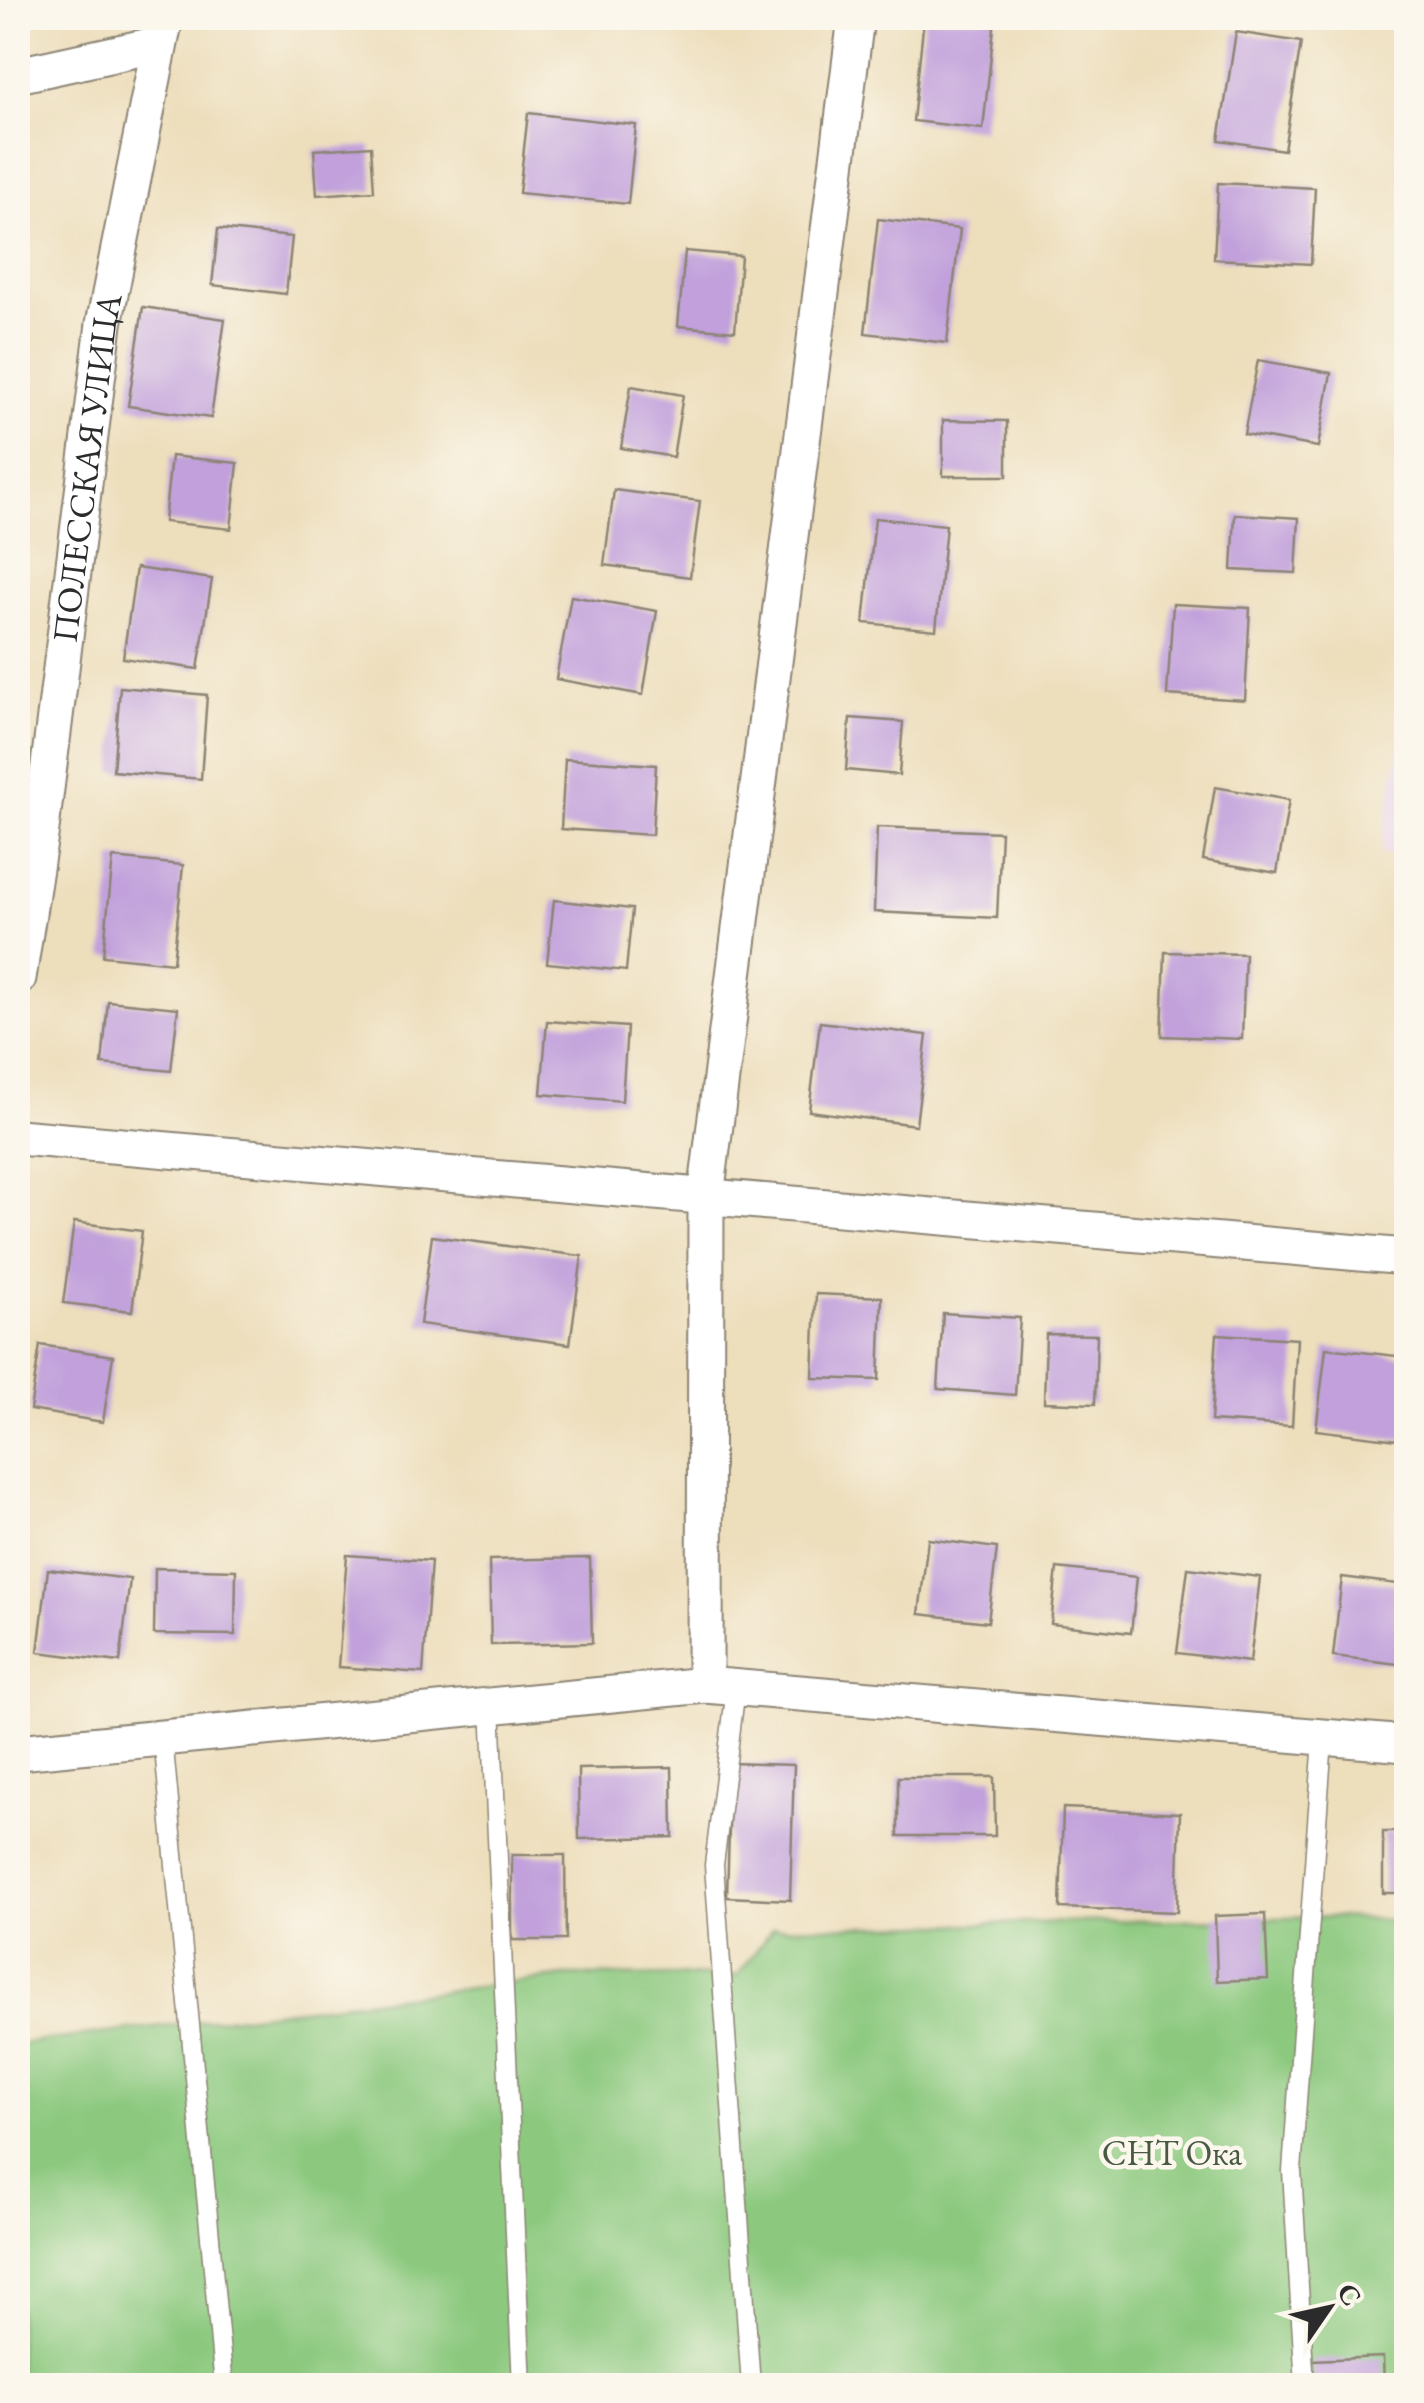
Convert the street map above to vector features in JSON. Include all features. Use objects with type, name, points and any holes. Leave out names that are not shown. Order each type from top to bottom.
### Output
[{"type":"street","points":[[721,1686],[706,1196],[856,18]]},
{"type":"street","points":[[18,75],[162,31]]},
{"type":"street","name":"ПОЛЕССКАЯ УЛИЦА","points":[[18,978],[29,828],[104,324],[162,31]]},
{"type":"street","points":[[18,1136],[1406,1256]]},
{"type":"street","points":[[18,1752],[721,1686],[1406,1744]]},
{"type":"lane","points":[[721,1686],[714,1866],[752,2386]]},
{"type":"lane","points":[[491,1706],[522,2386]]},
{"type":"lane","points":[[163,1738],[224,2386]]},
{"type":"lane","points":[[1305,2386],[1292,2171],[1323,1739]]},
{"type":"shaded area","points":[[1406,710],[1406,862],[1381,851]]},
{"type":"green space","name":"СНТ Ока","points":[[1338,1917],[1406,1921],[1406,2385],[18,2385],[18,2044],[565,1976],[738,1975],[773,1928]]},
{"type":"building","points":[[924,18],[995,18],[983,129],[913,121]]},
{"type":"building","points":[[1236,32],[1301,42],[1284,150],[1219,140]]},
{"type":"building","points":[[528,113],[636,125],[628,204],[519,193]]},
{"type":"building","points":[[371,146],[374,191],[317,195],[314,150]]},
{"type":"building","points":[[1218,183],[1315,188],[1311,264],[1214,259]]},
{"type":"building","points":[[878,219],[960,229],[947,343],[865,333]]},
{"type":"building","points":[[218,229],[292,237],[286,294],[212,285]]},
{"type":"building","points":[[685,251],[741,256],[735,331],[678,326]]},
{"type":"building","points":[[143,307],[225,319],[211,418],[128,406]]},
{"type":"building","points":[[1258,360],[1331,373],[1318,447],[1244,434]]},
{"type":"building","points":[[631,386],[683,395],[673,457],[621,448]]},
{"type":"building","points":[[943,420],[1007,421],[1007,476],[943,476]]},
{"type":"building","points":[[171,456],[238,463],[231,529],[164,522]]},
{"type":"building","points":[[614,490],[700,501],[690,577],[604,565]]},
{"type":"building","points":[[1235,514],[1299,518],[1296,573],[1232,570]]},
{"type":"building","points":[[875,518],[946,525],[936,630],[864,623]]},
{"type":"building","points":[[136,568],[212,579],[198,669],[123,658]]},
{"type":"building","points":[[571,596],[657,611],[643,695],[556,679]]},
{"type":"building","points":[[1173,604],[1250,608],[1245,700],[1167,695]]},
{"type":"building","points":[[120,687],[207,695],[201,779],[113,771]]},
{"type":"building","points":[[850,718],[903,722],[899,775],[846,770]]},
{"type":"building","points":[[565,759],[656,765],[652,835],[561,829]]},
{"type":"building","points":[[1215,787],[1289,800],[1277,873],[1203,860]]},
{"type":"building","points":[[877,827],[1001,832],[997,918],[874,912]]},
{"type":"building","points":[[113,858],[183,865],[173,963],[103,956]]},
{"type":"building","points":[[554,900],[632,909],[626,971],[547,963]]},
{"type":"building","points":[[1165,952],[1245,954],[1242,1039],[1162,1036]]},
{"type":"building","points":[[108,1001],[178,1008],[171,1071],[102,1064]]},
{"type":"building","points":[[547,1021],[627,1027],[622,1101],[541,1094]]},
{"type":"building","points":[[820,1022],[927,1035],[916,1125],[809,1111]]},
{"type":"building","points":[[74,1222],[142,1231],[132,1311],[63,1303]]},
{"type":"building","points":[[432,1236],[582,1256],[570,1344],[420,1324]]},
{"type":"building","points":[[816,1294],[882,1297],[879,1380],[813,1378]]},
{"type":"building","points":[[943,1313],[1020,1318],[1015,1395],[938,1389]]},
{"type":"building","points":[[1046,1334],[1097,1335],[1095,1404],[1044,1402]]},
{"type":"building","points":[[1217,1334],[1297,1339],[1292,1426],[1211,1421]]},
{"type":"building","points":[[40,1345],[113,1356],[103,1422],[30,1410]]},
{"type":"building","points":[[1326,1348],[1406,1357],[1406,1441],[1316,1430]]},
{"type":"building","points":[[928,1539],[997,1548],[988,1622],[919,1614]]},
{"type":"building","points":[[347,1555],[431,1561],[423,1673],[338,1667]]},
{"type":"building","points":[[590,1558],[592,1643],[491,1645],[489,1560]]},
{"type":"building","points":[[155,1568],[236,1570],[235,1635],[154,1634]]},
{"type":"building","points":[[1057,1568],[1137,1577],[1131,1633],[1051,1624]]},
{"type":"building","points":[[1188,1568],[1260,1577],[1250,1662],[1177,1653]]},
{"type":"building","points":[[48,1569],[130,1579],[120,1662],[38,1652]]},
{"type":"building","points":[[1342,1577],[1406,1585],[1406,1665],[1333,1656]]},
{"type":"building","points":[[731,1763],[794,1765],[790,1900],[727,1897]]},
{"type":"building","points":[[672,1767],[673,1837],[579,1839],[578,1769]]},
{"type":"building","points":[[898,1777],[994,1777],[995,1836],[898,1836]]},
{"type":"building","points":[[1063,1808],[1180,1813],[1177,1912],[1060,1908]]},
{"type":"building","points":[[1383,1832],[1406,1832],[1406,1893],[1383,1893]]},
{"type":"building","points":[[512,1855],[565,1855],[566,1940],[512,1940]]},
{"type":"building","points":[[1265,1914],[1268,1979],[1217,1981],[1215,1916]]},
{"type":"building","points":[[1383,2357],[1384,2386],[1313,2386],[1312,2360]]}]
